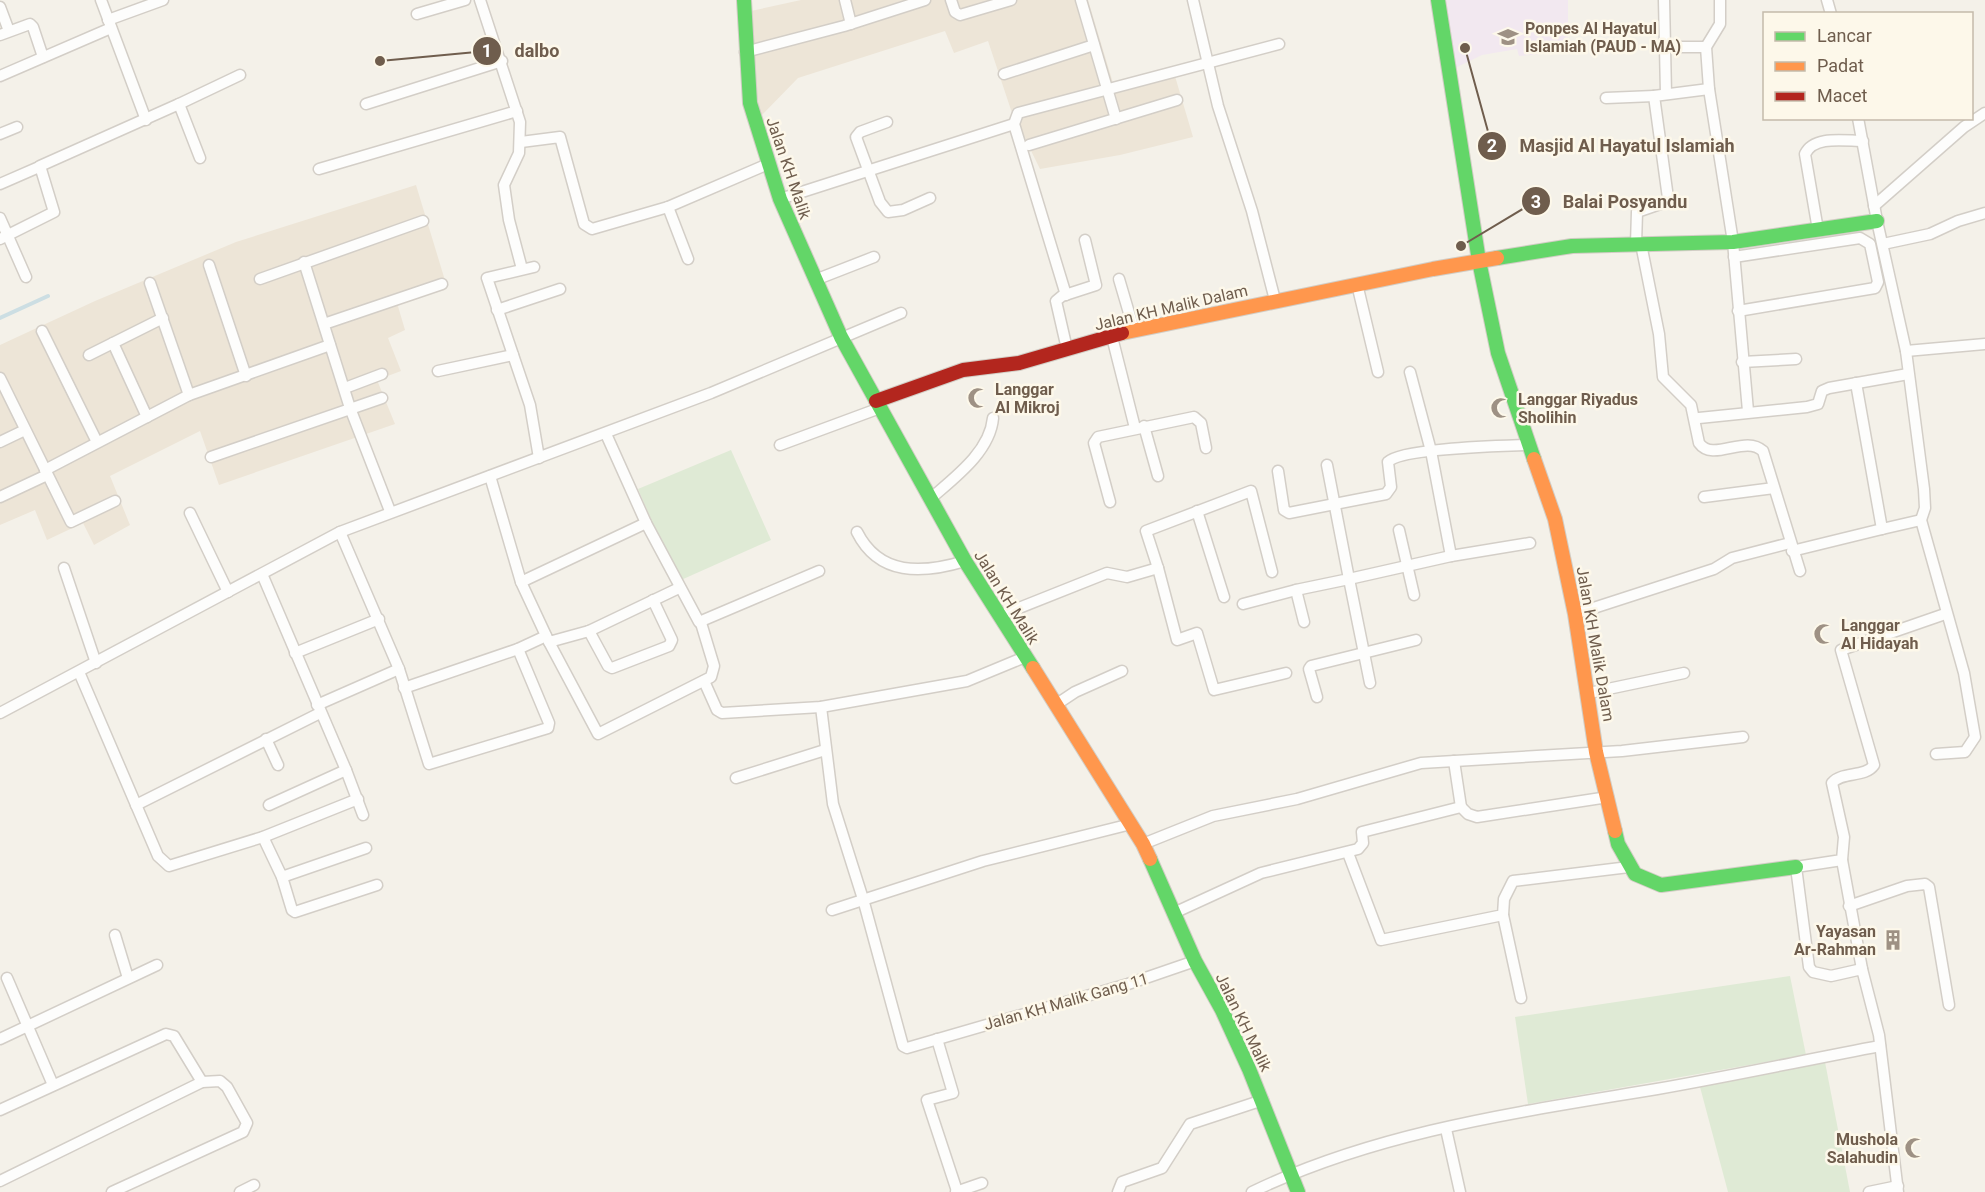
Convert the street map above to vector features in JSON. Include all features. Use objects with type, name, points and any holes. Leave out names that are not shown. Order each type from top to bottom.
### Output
[{"type":"street","points":[[101,0],[146,120]]},
{"type":"street","points":[[0,76],[163,0]]},
{"type":"street","points":[[417,14],[465,0]]},
{"type":"street","points":[[480,0],[517,111],[521,142],[519,153],[504,185],[509,220],[522,269]]},
{"type":"street","name":"Jalan KH Malik","points":[[744,0],[745,52],[750,103],[780,199],[841,337],[964,561],[1057,704],[1143,844],[1176,912],[1195,961],[1222,1010],[1263,1100],[1298,1192]]},
{"type":"street","points":[[845,0],[851,24]]},
{"type":"street","points":[[745,52],[851,24],[925,0]]},
{"type":"street","points":[[951,0],[955,12],[960,15],[1011,0]]},
{"type":"street","points":[[1081,0],[1116,119]]},
{"type":"street","points":[[1193,0],[1218,106],[1252,212],[1275,300]]},
{"type":"street","name":"Jalan KH Malik Dalam","points":[[1438,0],[1479,261],[1498,353],[1555,519],[1589,693],[1596,752],[1618,844],[1629,867]]},
{"type":"street","points":[[1664,0],[1666,94]]},
{"type":"street","points":[[1720,0],[1720,24],[1706,47],[1733,242],[1748,411]]},
{"type":"street","points":[[0,7],[5,33],[28,24],[32,26],[43,57]]},
{"type":"street","points":[[1066,295],[1014,124],[1015,117],[1024,110],[1279,44]]},
{"type":"street","points":[[1004,74],[1094,45]]},
{"type":"street","points":[[1664,47],[1706,47]]},
{"type":"street","points":[[366,104],[502,61]]},
{"type":"street","points":[[0,184],[146,120],[240,75]]},
{"type":"street","points":[[1606,98],[1654,96],[1710,89]]},
{"type":"street","points":[[1654,96],[1668,198],[1663,203],[1637,212],[1638,244],[1659,334],[1663,377],[1691,405],[1699,443],[1710,451],[1754,445],[1760,448],[1800,571]]},
{"type":"street","points":[[1029,144],[1178,100]]},
{"type":"street","points":[[179,104],[200,158]]},
{"type":"street","points":[[319,170],[517,111]]},
{"type":"street","points":[[1874,206],[1901,185],[1956,133],[1985,113]]},
{"type":"street","points":[[1858,120],[1877,221],[1906,351],[1924,489],[1924,508],[1921,520],[1964,673],[1975,737],[1965,752],[1936,754]]},
{"type":"street","points":[[888,122],[856,135],[880,202],[888,212],[903,210],[930,198]]},
{"type":"street","points":[[780,199],[1014,124]]},
{"type":"street","points":[[0,134],[17,127]]},
{"type":"street","points":[[521,142],[560,137],[584,224],[589,228],[668,207],[768,164]]},
{"type":"street","points":[[1818,230],[1805,153],[1810,145],[1817,142],[1863,141]]},
{"type":"street","points":[[4,237],[54,212],[39,167]]},
{"type":"street","points":[[668,207],[688,259]]},
{"type":"street","points":[[1882,244],[1930,234],[1958,221],[1985,213]]},
{"type":"street","points":[[0,218],[4,237],[26,277]]},
{"type":"street","points":[[260,279],[423,221]]},
{"type":"street","name":"Jalan KH Malik Dalam","points":[[878,404],[963,370],[1019,363],[1134,330],[1479,261],[1572,246],[1733,242],[1877,221]]},
{"type":"street","points":[[1734,257],[1860,238],[1870,244],[1878,282],[1875,288],[1738,311]]},
{"type":"street","points":[[1067,350],[1056,301],[1066,295],[1096,285],[1085,240]]},
{"type":"street","points":[[815,280],[874,257]]},
{"type":"street","points":[[303,262],[350,408],[390,511]]},
{"type":"street","points":[[209,265],[246,376]]},
{"type":"street","points":[[534,267],[487,278],[530,405],[539,458]]},
{"type":"street","points":[[1119,279],[1134,330]]},
{"type":"street","points":[[150,283],[189,395]]},
{"type":"street","points":[[324,324],[442,284]]},
{"type":"street","points":[[1357,284],[1378,372]]},
{"type":"street","points":[[497,310],[560,289]]},
{"type":"street","points":[[0,713],[340,532],[390,511],[606,434],[901,313]]},
{"type":"street","points":[[89,355],[163,318]]},
{"type":"street","points":[[42,331],[97,442]]},
{"type":"street","points":[[1112,337],[1158,476]]},
{"type":"street","points":[[113,342],[147,417]]},
{"type":"street","points":[[1906,351],[1985,344]]},
{"type":"street","points":[[0,497],[97,442],[189,395],[330,345]]},
{"type":"street","points":[[438,370],[513,355]]},
{"type":"street","points":[[1742,362],[1796,359]]},
{"type":"street","points":[[1410,372],[1431,451],[1451,556]]},
{"type":"street","points":[[345,388],[382,374]]},
{"type":"street","points":[[1699,418],[1748,411],[1806,407],[1818,404],[1824,389],[1908,374]]},
{"type":"street","points":[[1,382],[71,522],[115,501]]},
{"type":"street","points":[[1856,383],[1882,529]]},
{"type":"street","points":[[211,458],[382,398]]},
{"type":"street","points":[[780,445],[878,404]]},
{"type":"street","points":[[1110,502],[1095,440],[1098,437],[1194,417],[1201,423],[1206,448]]},
{"type":"street","points":[[930,499],[970,463],[992,428],[993,418]]},
{"type":"street","points":[[0,442],[25,430]]},
{"type":"street","points":[[490,476],[520,582],[547,639],[598,734],[704,681],[713,675],[714,666],[701,623],[679,588],[646,523],[606,434]]},
{"type":"street","points":[[1278,471],[1286,513],[1386,494],[1391,487],[1388,462],[1390,459],[1431,451],[1528,444]]},
{"type":"street","points":[[1327,465],[1370,683]]},
{"type":"street","points":[[1704,497],[1774,488]]},
{"type":"street","points":[[1272,572],[1251,491],[1146,531],[1177,640],[1197,633],[1214,690],[1286,673]]},
{"type":"street","points":[[1197,512],[1224,597]]},
{"type":"street","points":[[190,513],[228,592]]},
{"type":"street","points":[[1575,614],[1713,569],[1732,558],[1921,520]]},
{"type":"street","points":[[520,582],[646,523]]},
{"type":"street","points":[[1399,530],[1414,595]]},
{"type":"street","points":[[340,532],[399,669],[429,764],[546,729],[549,723],[518,649]]},
{"type":"street","points":[[857,532],[865,548],[878,559],[895,567],[935,569],[964,561]]},
{"type":"street","points":[[1243,604],[1406,565],[1530,543]]},
{"type":"street","points":[[64,568],[96,663]]},
{"type":"street","points":[[999,616],[1107,573],[1127,577],[1158,568]]},
{"type":"street","points":[[701,623],[819,570]]},
{"type":"street","points":[[262,574],[363,814]]},
{"type":"street","points":[[405,688],[547,639],[589,631],[679,588]]},
{"type":"street","points":[[1296,590],[1304,622]]},
{"type":"street","points":[[589,631],[608,666],[612,668],[669,646],[672,640],[653,600]]},
{"type":"street","points":[[1869,1192],[1898,1189],[1880,1046],[1849,906],[1842,860],[1844,837],[1832,783],[1836,778],[1870,770],[1874,763],[1841,650],[1946,614]]},
{"type":"street","points":[[295,653],[379,619]]},
{"type":"street","points":[[1317,698],[1309,669],[1311,666],[1416,640]]},
{"type":"street","points":[[704,681],[717,710],[722,713],[821,707],[967,681],[1025,657]]},
{"type":"street","points":[[136,805],[399,669]]},
{"type":"street","points":[[1057,704],[1075,692],[1122,671]]},
{"type":"street","points":[[79,672],[158,856],[169,866],[263,837],[358,799]]},
{"type":"street","points":[[1589,693],[1684,673]]},
{"type":"street","points":[[821,707],[833,804],[863,899]]},
{"type":"street","points":[[1143,844],[1213,816],[1298,800],[1421,763],[1596,752],[1743,737]]},
{"type":"street","points":[[266,739],[278,765]]},
{"type":"street","points":[[736,778],[825,750]]},
{"type":"street","points":[[1454,761],[1461,807],[1468,814],[1478,817],[1608,797]]},
{"type":"street","points":[[269,806],[346,770]]},
{"type":"street","points":[[1176,912],[1261,873],[1348,853],[1360,848],[1362,832],[1461,807]]},
{"type":"street","points":[[832,910],[983,861],[1131,824]]},
{"type":"street","points":[[263,837],[282,877],[292,910],[295,912],[376,885]]},
{"type":"street","points":[[282,877],[366,848]]},
{"type":"street","points":[[1348,853],[1381,940],[1503,915]]},
{"type":"street","points":[[1521,998],[1503,915],[1504,899],[1513,881],[1629,867],[1635,874],[1661,885],[1842,860]]},
{"type":"street","points":[[1796,867],[1809,967],[1813,972],[1831,976],[1862,969]]},
{"type":"street","points":[[1849,906],[1907,886],[1925,884],[1929,887],[1949,1005]]},
{"type":"street","name":"Jalan KH Malik Gang 11","points":[[863,899],[903,1046],[907,1048],[1128,984],[1195,961]]},
{"type":"street","points":[[115,935],[128,978]]},
{"type":"street","points":[[0,1040],[27,1025],[157,965]]},
{"type":"street","points":[[7,978],[53,1085]]},
{"type":"street","points":[[0,1110],[171,1034],[202,1082]]},
{"type":"street","points":[[937,1039],[953,1093],[927,1100],[956,1192],[982,1183]]},
{"type":"street","points":[[1252,1192],[1291,1173],[1390,1140],[1523,1111],[1682,1084],[1880,1046]]},
{"type":"street","points":[[0,1181],[202,1082],[220,1081],[227,1087],[247,1124],[243,1132],[112,1192]]},
{"type":"street","points":[[1118,1192],[1118,1185],[1122,1182],[1162,1168],[1190,1124],[1263,1100]]},
{"type":"street","points":[[1446,1129],[1460,1192]]},
{"type":"street","points":[[240,1192],[254,1185]]},
{"type":"shaded area","points":[[801,0],[1088,0],[1113,83],[1172,66],[1193,137],[1120,155],[1040,169],[1011,110],[988,41],[954,53],[945,31],[798,78],[761,116],[756,93],[751,11]]},
{"type":"shaded area","name":"Ponpes Al Hayatul Islamiah (PAUD - MA)","points":[[1444,0],[1568,0],[1568,52],[1519,56],[1517,49],[1482,55],[1455,68]]},
{"type":"shaded area","points":[[416,185],[447,287],[397,303],[405,330],[388,338],[401,371],[377,380],[395,424],[219,485],[200,431],[110,476],[130,525],[94,545],[83,523],[47,540],[35,510],[0,525],[0,345],[95,301],[236,242]]},
{"type":"green space","points":[[731,450],[771,540],[681,580],[663,547],[638,489]]},
{"type":"green space","points":[[1790,976],[1806,1055],[1528,1104],[1515,1017]]},
{"type":"green space","points":[[1825,1062],[1850,1192],[1728,1192],[1700,1087]]},
{"type":"waterway","points":[[0,318],[48,296]]},
{"type":"traffic: fast","points":[[744,0],[750,103],[780,199],[841,337],[965,561],[1033,668]]},
{"type":"traffic: fast","points":[[1438,0],[1479,261],[1498,353],[1534,459]]},
{"type":"traffic: fast","points":[[1497,258],[1572,246],[1733,242],[1877,221]]},
{"type":"traffic: fast","points":[[1615,831],[1618,844],[1635,874],[1661,885],[1796,867]]},
{"type":"traffic: fast","points":[[1150,859],[1195,961],[1222,1010],[1249,1069],[1298,1192]]},
{"type":"traffic: slow","points":[[1122,333],[1497,258]]},
{"type":"traffic: slow","points":[[1534,459],[1555,519],[1575,614],[1596,752],[1615,831]]},
{"type":"traffic: slow","points":[[1033,668],[1143,844],[1150,859]]},
{"type":"traffic: jam","points":[[876,401],[963,370],[1019,363],[1122,333]]},
{"type":"place","name":"Ponpes Al Hayatul Islamiah (PAUD - MA)","points":[[1508,37]]},
{"type":"place","name":"Masjid Al Hayatul Islamiah","points":[[1465,48]]},
{"type":"place","name":"dalbo","points":[[380,61]]},
{"type":"place","name":"Balai Posyandu","points":[[1461,246]]},
{"type":"place","name":"Langgar Al Mikroj","points":[[978,398]]},
{"type":"place","name":"Langgar Riyadus Sholihin","points":[[1501,408]]},
{"type":"place","name":"Langgar Al Hidayah","points":[[1824,634]]},
{"type":"place","name":"Yayasan Ar-Rahman","points":[[1893,940]]},
{"type":"place","name":"Mushola Salahudin","points":[[1915,1148]]}]
